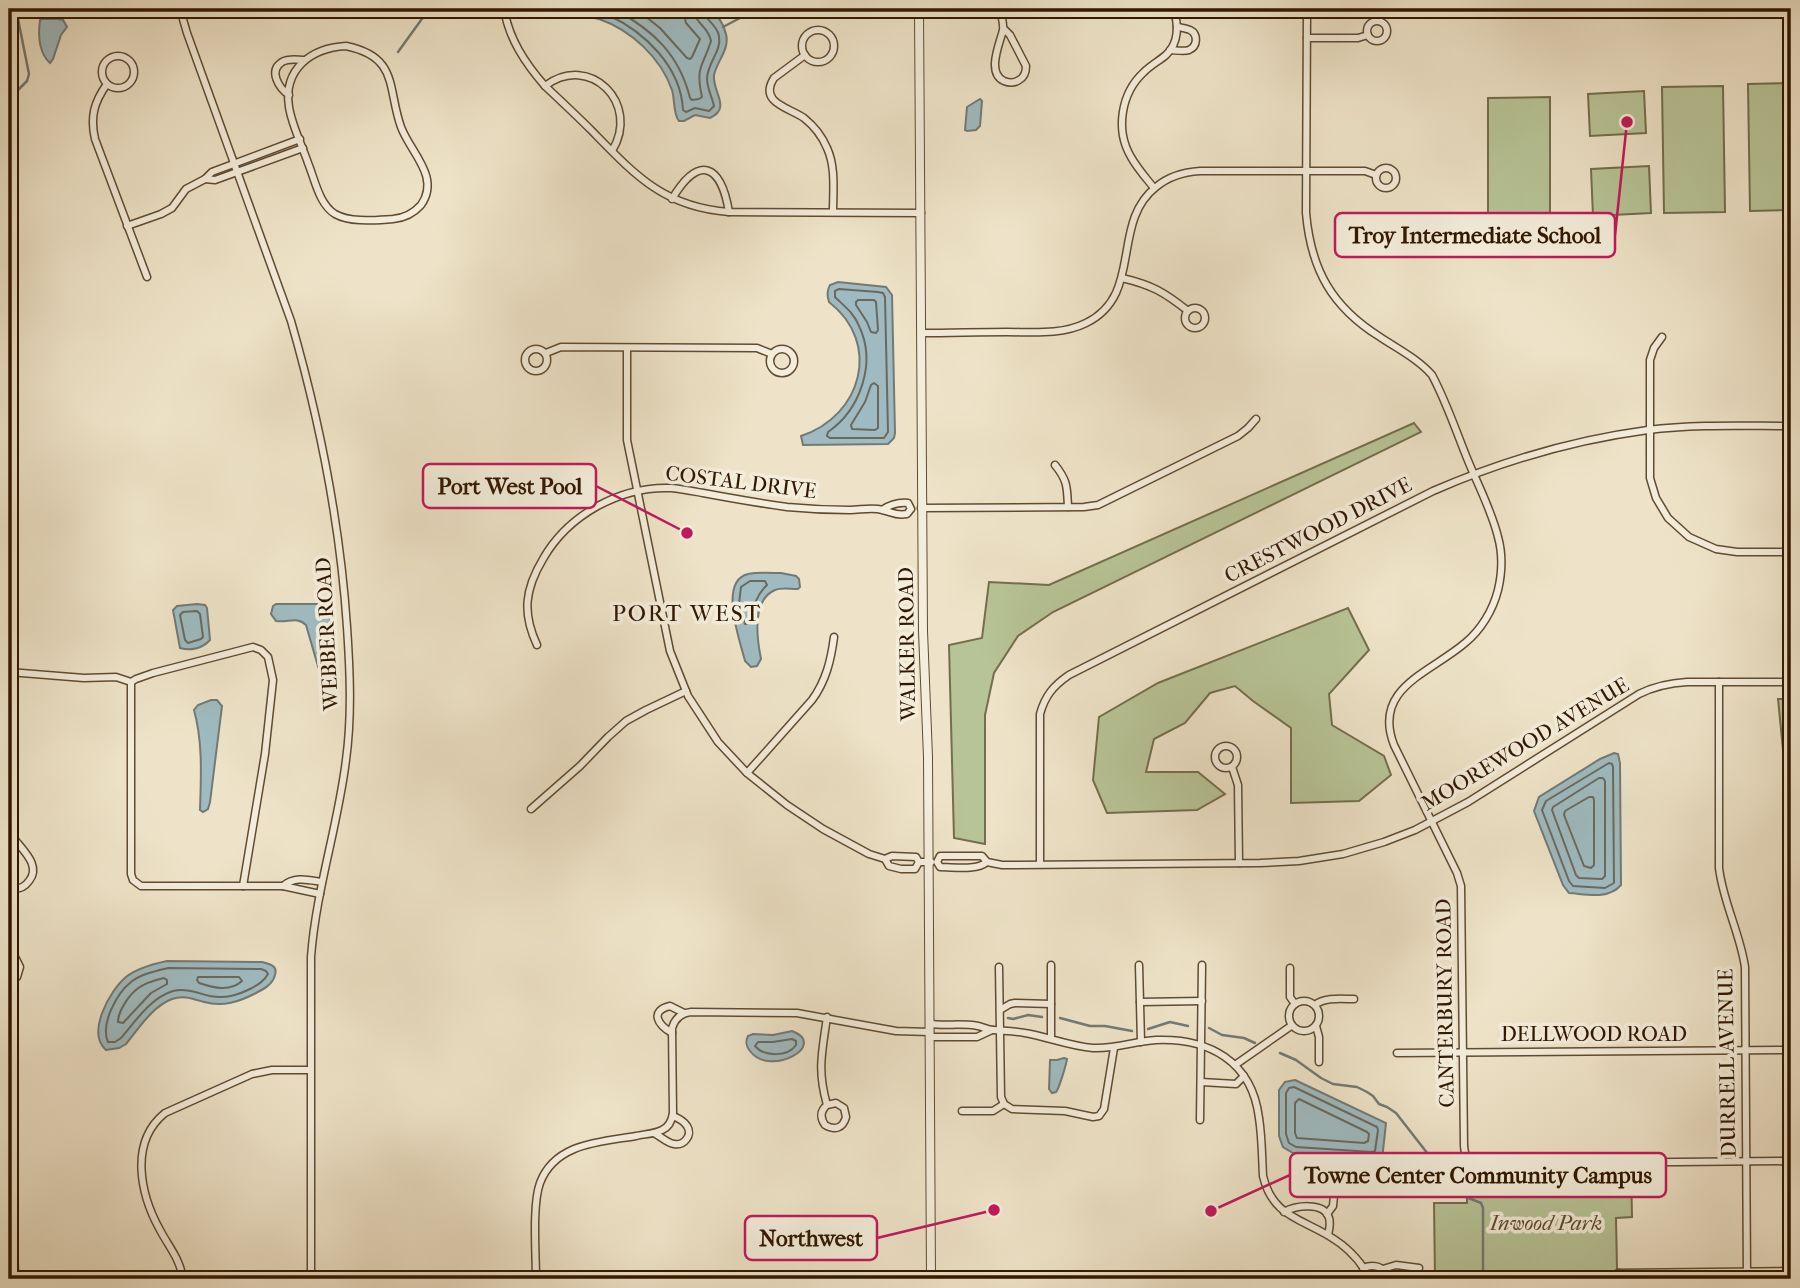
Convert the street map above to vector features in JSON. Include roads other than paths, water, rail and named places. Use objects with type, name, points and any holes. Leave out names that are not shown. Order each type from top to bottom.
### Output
[{"type":"street","name":"WEBBER ROAD","points":[[180,9],[279,284],[301,357],[329,478],[342,564],[348,656],[349,732],[342,785],[312,936],[311,1279]]},
{"type":"street","points":[[514,9],[505,12],[512,37],[523,59],[545,86],[644,182],[672,199],[691,206],[729,212],[920,213]]},
{"type":"street","name":"WALKER ROAD","points":[[919,9],[923,631],[933,862],[930,1031],[931,1279]]},
{"type":"street","points":[[1000,9],[1003,29],[999,37],[996,73],[999,78],[1011,83],[1023,77],[1026,66],[1010,35],[1003,29]]},
{"type":"street","points":[[1154,188],[1130,156],[1124,141],[1123,111],[1134,83],[1170,50],[1175,40],[1177,27],[1173,9]]},
{"type":"street","name":"CANTERBURY ROAD","points":[[1307,9],[1306,171],[1308,234],[1312,254],[1319,273],[1342,307],[1356,321],[1420,363],[1432,375],[1496,528],[1501,550],[1502,569],[1496,598],[1489,613],[1473,635],[1455,651],[1405,686],[1395,699],[1389,726],[1394,746],[1457,873],[1462,892],[1465,1155],[1467,1160],[1479,1164],[1746,1161]]},
{"type":"street","points":[[1170,50],[1188,50],[1196,41],[1188,29],[1177,27]]},
{"type":"street","points":[[823,31],[830,36],[834,49],[827,60],[814,61],[805,55],[803,42],[810,32],[823,31]]},
{"type":"street","points":[[1307,38],[1358,38],[1368,35]]},
{"type":"street","points":[[346,46],[370,54],[382,65],[392,85],[402,129],[428,182],[426,195],[418,209],[401,218],[354,219],[338,216],[325,205],[289,111],[290,84],[304,61],[312,54],[327,48],[346,46]]},
{"type":"street","points":[[805,55],[774,78],[771,83],[772,97],[776,103],[811,124],[827,148],[832,164],[833,212]]},
{"type":"street","points":[[117,56],[129,60],[134,71],[130,83],[119,88],[107,84],[102,73],[106,61],[117,56]]},
{"type":"street","points":[[289,95],[276,82],[278,65],[289,60],[304,61]]},
{"type":"street","points":[[545,86],[565,75],[586,77],[603,85],[616,102],[621,120],[621,132],[612,151]]},
{"type":"street","points":[[107,84],[95,105],[95,139],[147,276]]},
{"type":"street","points":[[127,226],[172,208],[186,189],[212,172],[300,139]]},
{"type":"street","points":[[205,179],[215,180],[238,173],[303,148]]},
{"type":"street","points":[[672,199],[690,176],[697,171],[711,171],[720,182],[729,212]]},
{"type":"street","points":[[922,332],[1066,330],[1089,322],[1099,315],[1115,296],[1122,278],[1134,217],[1142,201],[1154,188],[1170,178],[1193,171],[1365,171],[1376,175]]},
{"type":"street","points":[[1122,278],[1153,286],[1188,312]]},
{"type":"street","points":[[1662,337],[1650,360],[1649,466],[1653,488],[1661,508],[1682,532],[1706,546],[1726,551],[1791,552]]},
{"type":"street","points":[[546,353],[561,347],[757,348],[772,354]]},
{"type":"street","points":[[627,348],[626,431],[637,492],[670,651],[686,691],[701,718],[718,742],[747,773],[816,825],[869,854],[886,859],[892,856],[916,857],[919,862]]},
{"type":"street","name":"COSTAL DRIVE","points":[[537,645],[528,624],[527,604],[544,556],[569,526],[586,512],[637,492],[675,488],[785,506],[882,510],[899,516],[907,514],[911,509],[923,508],[1090,507],[1104,503],[1238,436],[1256,419]]},
{"type":"street","name":"CRESTWOOD DRIVE","points":[[1040,864],[1040,714],[1046,697],[1058,682],[1069,675],[1390,513],[1474,474],[1521,457],[1574,443],[1650,430],[1715,426],[1791,426]]},
{"type":"street","points":[[1055,465],[1068,485],[1068,507]]},
{"type":"street","name":"COSTAL DRIVE","points":[[882,510],[899,502],[908,503],[911,509]]},
{"type":"street","points":[[747,773],[819,690],[829,666],[834,637]]},
{"type":"street","points":[[9,673],[84,678],[116,677],[131,682],[153,673],[253,647],[265,653],[273,680],[265,754],[243,886]]},
{"type":"street","points":[[131,682],[133,880],[141,886],[284,886],[320,894]]},
{"type":"street","name":"MOOREWOOD AVENUE","points":[[933,862],[940,856],[982,856],[987,862],[1002,865],[1293,862],[1331,856],[1384,842],[1432,822],[1647,691],[1662,685],[1679,682],[1791,682]]},
{"type":"street","name":"DURRELL AVENUE","points":[[1719,682],[1719,868],[1745,967],[1747,1275]]},
{"type":"street","points":[[531,808],[580,766],[626,721],[686,691]]},
{"type":"street","points":[[1232,767],[1238,785],[1239,863]]},
{"type":"street","points":[[9,820],[10,836],[27,853],[33,874],[22,888],[9,888]]},
{"type":"street","points":[[886,859],[889,866],[904,869],[915,869],[919,862]]},
{"type":"street","points":[[919,862],[933,862]]},
{"type":"street","points":[[284,886],[297,879],[323,882]]},
{"type":"street","points":[[9,954],[15,957],[20,967],[17,977],[9,982]]},
{"type":"street","points":[[1051,965],[1051,1038]]},
{"type":"street","points":[[1139,965],[1140,1042]]},
{"type":"street","points":[[1200,1120],[1202,965]]},
{"type":"street","points":[[999,967],[996,1030],[1001,1097],[1004,1104],[1012,1109],[1065,1111],[1098,1116],[1104,1109],[1114,1048]]},
{"type":"street","points":[[1290,968],[1290,997],[1295,1004]]},
{"type":"street","points":[[1315,1005],[1325,1000],[1354,999]]},
{"type":"street","points":[[1140,1002],[1202,1001]]},
{"type":"street","points":[[1291,1026],[1291,1014],[1295,1004],[1306,1001],[1315,1005],[1319,1015],[1316,1026],[1319,1062]]},
{"type":"street","points":[[999,1010],[1015,1003],[1051,1004]]},
{"type":"street","points":[[672,1032],[663,1028],[658,1018],[660,1011],[670,1006],[684,1013],[797,1013],[896,1031],[977,1026],[1088,1047],[1114,1048],[1171,1039],[1202,1044],[1225,1056],[1235,1065],[1255,1098],[1265,1185],[1274,1202],[1284,1212],[1343,1246],[1370,1279]]},
{"type":"street","points":[[536,1279],[536,1201],[541,1180],[549,1167],[565,1152],[579,1146],[654,1133],[665,1128],[673,1116],[672,1032],[674,1022],[684,1013]]},
{"type":"street","points":[[827,1017],[820,1063],[821,1084],[827,1105]]},
{"type":"street","points":[[1291,1026],[1303,1031],[1316,1026]]},
{"type":"street","points":[[1235,1065],[1291,1026]]},
{"type":"street","points":[[930,1031],[977,1037],[996,1030]]},
{"type":"street","name":"DELLWOOD ROAD","points":[[1397,1053],[1791,1050]]},
{"type":"street","points":[[183,1279],[176,1254],[154,1219],[146,1194],[142,1146],[149,1129],[164,1112],[242,1077],[272,1070],[310,1070]]},
{"type":"street","points":[[1201,1082],[1236,1084],[1244,1076]]},
{"type":"street","points":[[836,1104],[844,1108],[846,1117],[842,1125],[834,1129],[822,1122],[822,1112],[827,1105],[836,1104]]},
{"type":"street","points":[[962,1111],[993,1111],[1004,1104]]},
{"type":"street","points":[[654,1133],[672,1144],[685,1141],[689,1135],[688,1126],[673,1116]]},
{"type":"street","points":[[1746,1161],[1791,1161]]},
{"type":"street","points":[[1327,1214],[1333,1206],[1336,1175]]},
{"type":"street","points":[[1284,1212],[1293,1208],[1317,1208],[1327,1214],[1330,1223],[1328,1235]]},
{"type":"street","points":[[9,1217],[14,1244],[15,1279]]},
{"type":"street","points":[[1363,1268],[1374,1265],[1383,1269],[1390,1279]]},
{"type":"street","points":[[1383,1269],[1396,1265],[1419,1268]]},
{"type":"street","points":[[1618,1273],[1747,1275],[1791,1271]]},
{"type":"water","points":[[575,9],[695,9],[714,14],[719,19],[727,39],[714,75],[720,109],[710,118],[695,115],[679,121],[672,90],[653,56],[622,30],[599,19],[577,16]]},
{"type":"water","points":[[40,20],[63,20],[67,27],[50,63],[40,43]]},
{"type":"water","points":[[980,99],[980,126],[976,130],[967,131],[967,107]]},
{"type":"water","points":[[838,282],[886,287],[892,295],[895,433],[888,444],[803,445],[801,436],[822,426],[839,412],[851,396],[858,377],[860,357],[856,337],[846,319],[828,300],[830,285]]},
{"type":"water","points":[[781,573],[796,576],[800,587],[775,590],[762,602],[758,621],[761,659],[757,666],[751,667],[745,661],[736,627],[733,613],[734,588],[739,579],[748,574]]},
{"type":"water","points":[[197,604],[207,608],[210,640],[196,648],[180,648],[173,610],[177,606]]},
{"type":"water","points":[[276,604],[319,604],[327,609],[330,616],[330,677],[323,678],[320,673],[306,625],[296,620],[276,621],[271,614]]},
{"type":"water","points":[[217,700],[222,706],[210,802],[208,809],[203,812],[200,810],[200,747],[194,710],[198,705]]},
{"type":"water","points":[[1614,753],[1618,754],[1620,763],[1621,885],[1610,893],[1569,893],[1563,885],[1534,811],[1539,797]]},
{"type":"water","points":[[167,961],[262,962],[273,966],[276,972],[268,986],[237,1001],[218,1004],[184,997],[165,1002],[126,1044],[106,1050],[100,1043],[99,1023],[113,992],[135,971]]},
{"type":"water","points":[[792,1031],[802,1037],[804,1044],[800,1051],[782,1060],[759,1058],[747,1046],[748,1036],[753,1034],[773,1035]]},
{"type":"water","points":[[1067,1059],[1061,1082],[1056,1092],[1052,1093],[1049,1089],[1050,1060]]},
{"type":"water","points":[[1295,1080],[1386,1123],[1382,1160],[1293,1153],[1283,1147],[1279,1136],[1279,1090],[1285,1082]]},
{"type":"waterway","points":[[9,99],[27,81],[29,74],[16,9]]},
{"type":"waterway","points":[[398,52],[424,16],[432,13]]},
{"type":"waterway","points":[[723,27],[740,18]]},
{"type":"waterway","points":[[1008,1018],[1028,1015],[1042,1017]]},
{"type":"waterway","points":[[1060,1018],[1090,1026],[1132,1031]]},
{"type":"waterway","points":[[1148,1029],[1170,1022],[1188,1026]]},
{"type":"waterway","points":[[1209,1028],[1222,1035],[1244,1038],[1255,1043]]},
{"type":"waterway","points":[[1280,1053],[1333,1084],[1357,1087],[1367,1092],[1379,1104],[1396,1113],[1456,1190],[1461,1195],[1481,1203],[1483,1279]]},
{"type":"place","name":"Troy Intermediate School","points":[[1627,122]]},
{"type":"place","name":"Port West Pool","points":[[687,533]]},
{"type":"place","name":"Northwest","points":[[994,1210]]},
{"type":"place","name":"Towne Center Community Campus","points":[[1211,1211]]},
{"type":"district","name":"PORT WEST","points":[[687,613]]},
{"type":"park label","name":"Inwood Park","points":[[1546,1223]]}]
